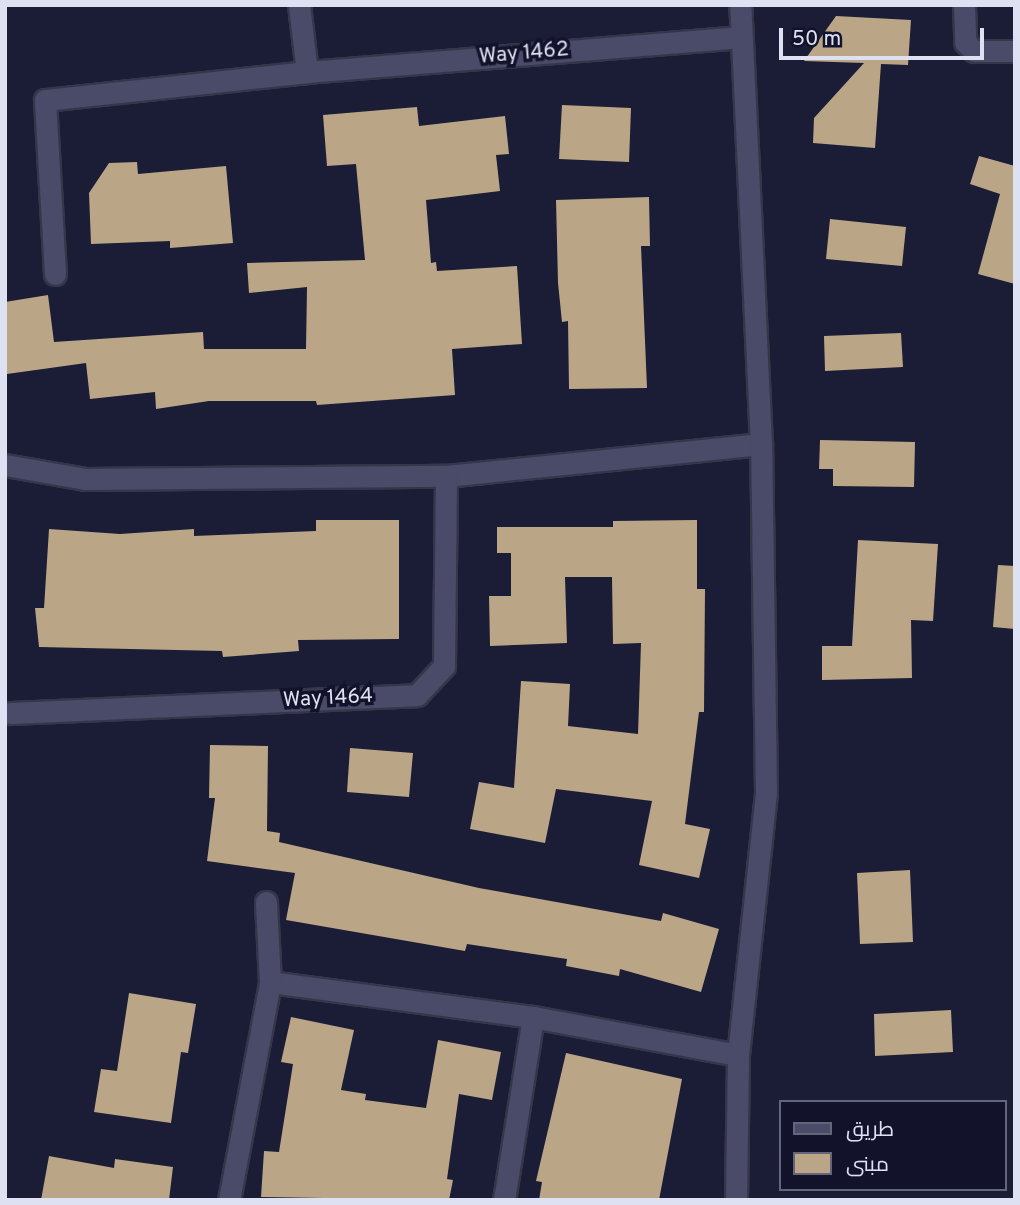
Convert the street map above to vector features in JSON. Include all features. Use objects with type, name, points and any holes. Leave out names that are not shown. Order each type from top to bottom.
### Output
[{"type":"street","points":[[299,5],[307,72]]},
{"type":"street","points":[[736,1200],[738,1055],[766,793],[761,444],[740,5]]},
{"type":"street","points":[[964,5],[965,43],[974,51],[1015,51]]},
{"type":"street","name":"Way 1462","points":[[55,274],[45,100],[307,72],[741,37]]},
{"type":"street","points":[[5,465],[85,479],[446,477],[761,444]]},
{"type":"street","name":"Way 1464","points":[[10,713],[416,695],[444,666],[446,477]]},
{"type":"street","points":[[229,1200],[270,982],[266,902]]},
{"type":"street","points":[[270,982],[533,1017],[738,1055]]},
{"type":"street","points":[[504,1200],[533,1017]]},
{"type":"building","points":[[836,16],[911,20],[908,65],[881,64],[875,148],[813,143],[814,118],[864,63],[804,61]]},
{"type":"building","points":[[562,105],[631,108],[629,162],[559,159]]},
{"type":"building","points":[[417,107],[419,126],[505,116],[509,154],[496,155],[500,191],[426,200],[431,263],[436,262],[437,271],[517,266],[522,344],[452,349],[455,395],[317,405],[316,401],[209,401],[156,409],[155,392],[90,399],[86,363],[7,374],[5,302],[48,295],[54,342],[203,332],[204,349],[306,349],[307,287],[249,293],[247,263],[365,260],[356,164],[327,166],[323,115]]},
{"type":"building","points":[[979,156],[1015,166],[1015,284],[978,274],[1000,194],[970,184]]},
{"type":"building","points":[[137,162],[138,174],[226,166],[233,243],[170,248],[170,241],[91,244],[89,193],[109,163]]},
{"type":"building","points":[[649,197],[650,246],[641,246],[647,388],[569,389],[568,321],[562,322],[558,283],[556,200]]},
{"type":"building","points":[[830,219],[906,227],[902,266],[826,259]]},
{"type":"building","points":[[901,333],[903,367],[825,371],[824,336]]},
{"type":"building","points":[[820,440],[915,442],[914,487],[833,486],[833,469],[819,469]]},
{"type":"building","points":[[316,520],[399,520],[399,639],[298,640],[299,651],[223,657],[222,651],[39,647],[35,608],[44,608],[49,529],[120,534],[194,529],[194,536],[316,531]]},
{"type":"building","points":[[697,520],[697,589],[705,589],[704,712],[699,712],[685,824],[710,829],[699,878],[639,865],[652,801],[556,789],[545,843],[470,829],[479,782],[514,788],[521,681],[570,684],[568,726],[638,734],[641,643],[613,644],[612,577],[565,577],[567,643],[490,646],[489,596],[511,596],[511,553],[497,553],[497,527],[613,527],[613,521]]},
{"type":"building","points":[[858,540],[938,544],[933,621],[911,620],[912,678],[822,680],[822,646],[852,646]]},
{"type":"building","points":[[998,565],[1015,566],[1015,629],[993,627]]},
{"type":"building","points":[[210,745],[268,746],[267,831],[280,833],[279,842],[479,888],[661,921],[663,913],[719,929],[701,992],[620,969],[619,976],[566,966],[567,959],[467,944],[465,951],[286,920],[295,873],[207,861],[215,798],[209,798]]},
{"type":"building","points":[[350,748],[413,753],[409,797],[347,792]]},
{"type":"building","points":[[910,870],[913,942],[860,944],[857,873]]},
{"type":"building","points":[[129,993],[196,1004],[188,1053],[181,1052],[171,1123],[94,1112],[101,1069],[117,1071]]},
{"type":"building","points":[[951,1010],[953,1052],[875,1056],[874,1014]]},
{"type":"building","points":[[291,1017],[354,1030],[341,1090],[366,1094],[365,1100],[426,1108],[438,1040],[501,1052],[492,1100],[459,1094],[447,1179],[453,1180],[449,1200],[261,1197],[264,1151],[279,1152],[293,1064],[281,1062]]},
{"type":"building","points":[[566,1053],[682,1079],[659,1200],[539,1200],[542,1182],[536,1181]]},
{"type":"building","points":[[49,1156],[114,1168],[115,1159],[173,1167],[169,1200],[41,1200]]}]
